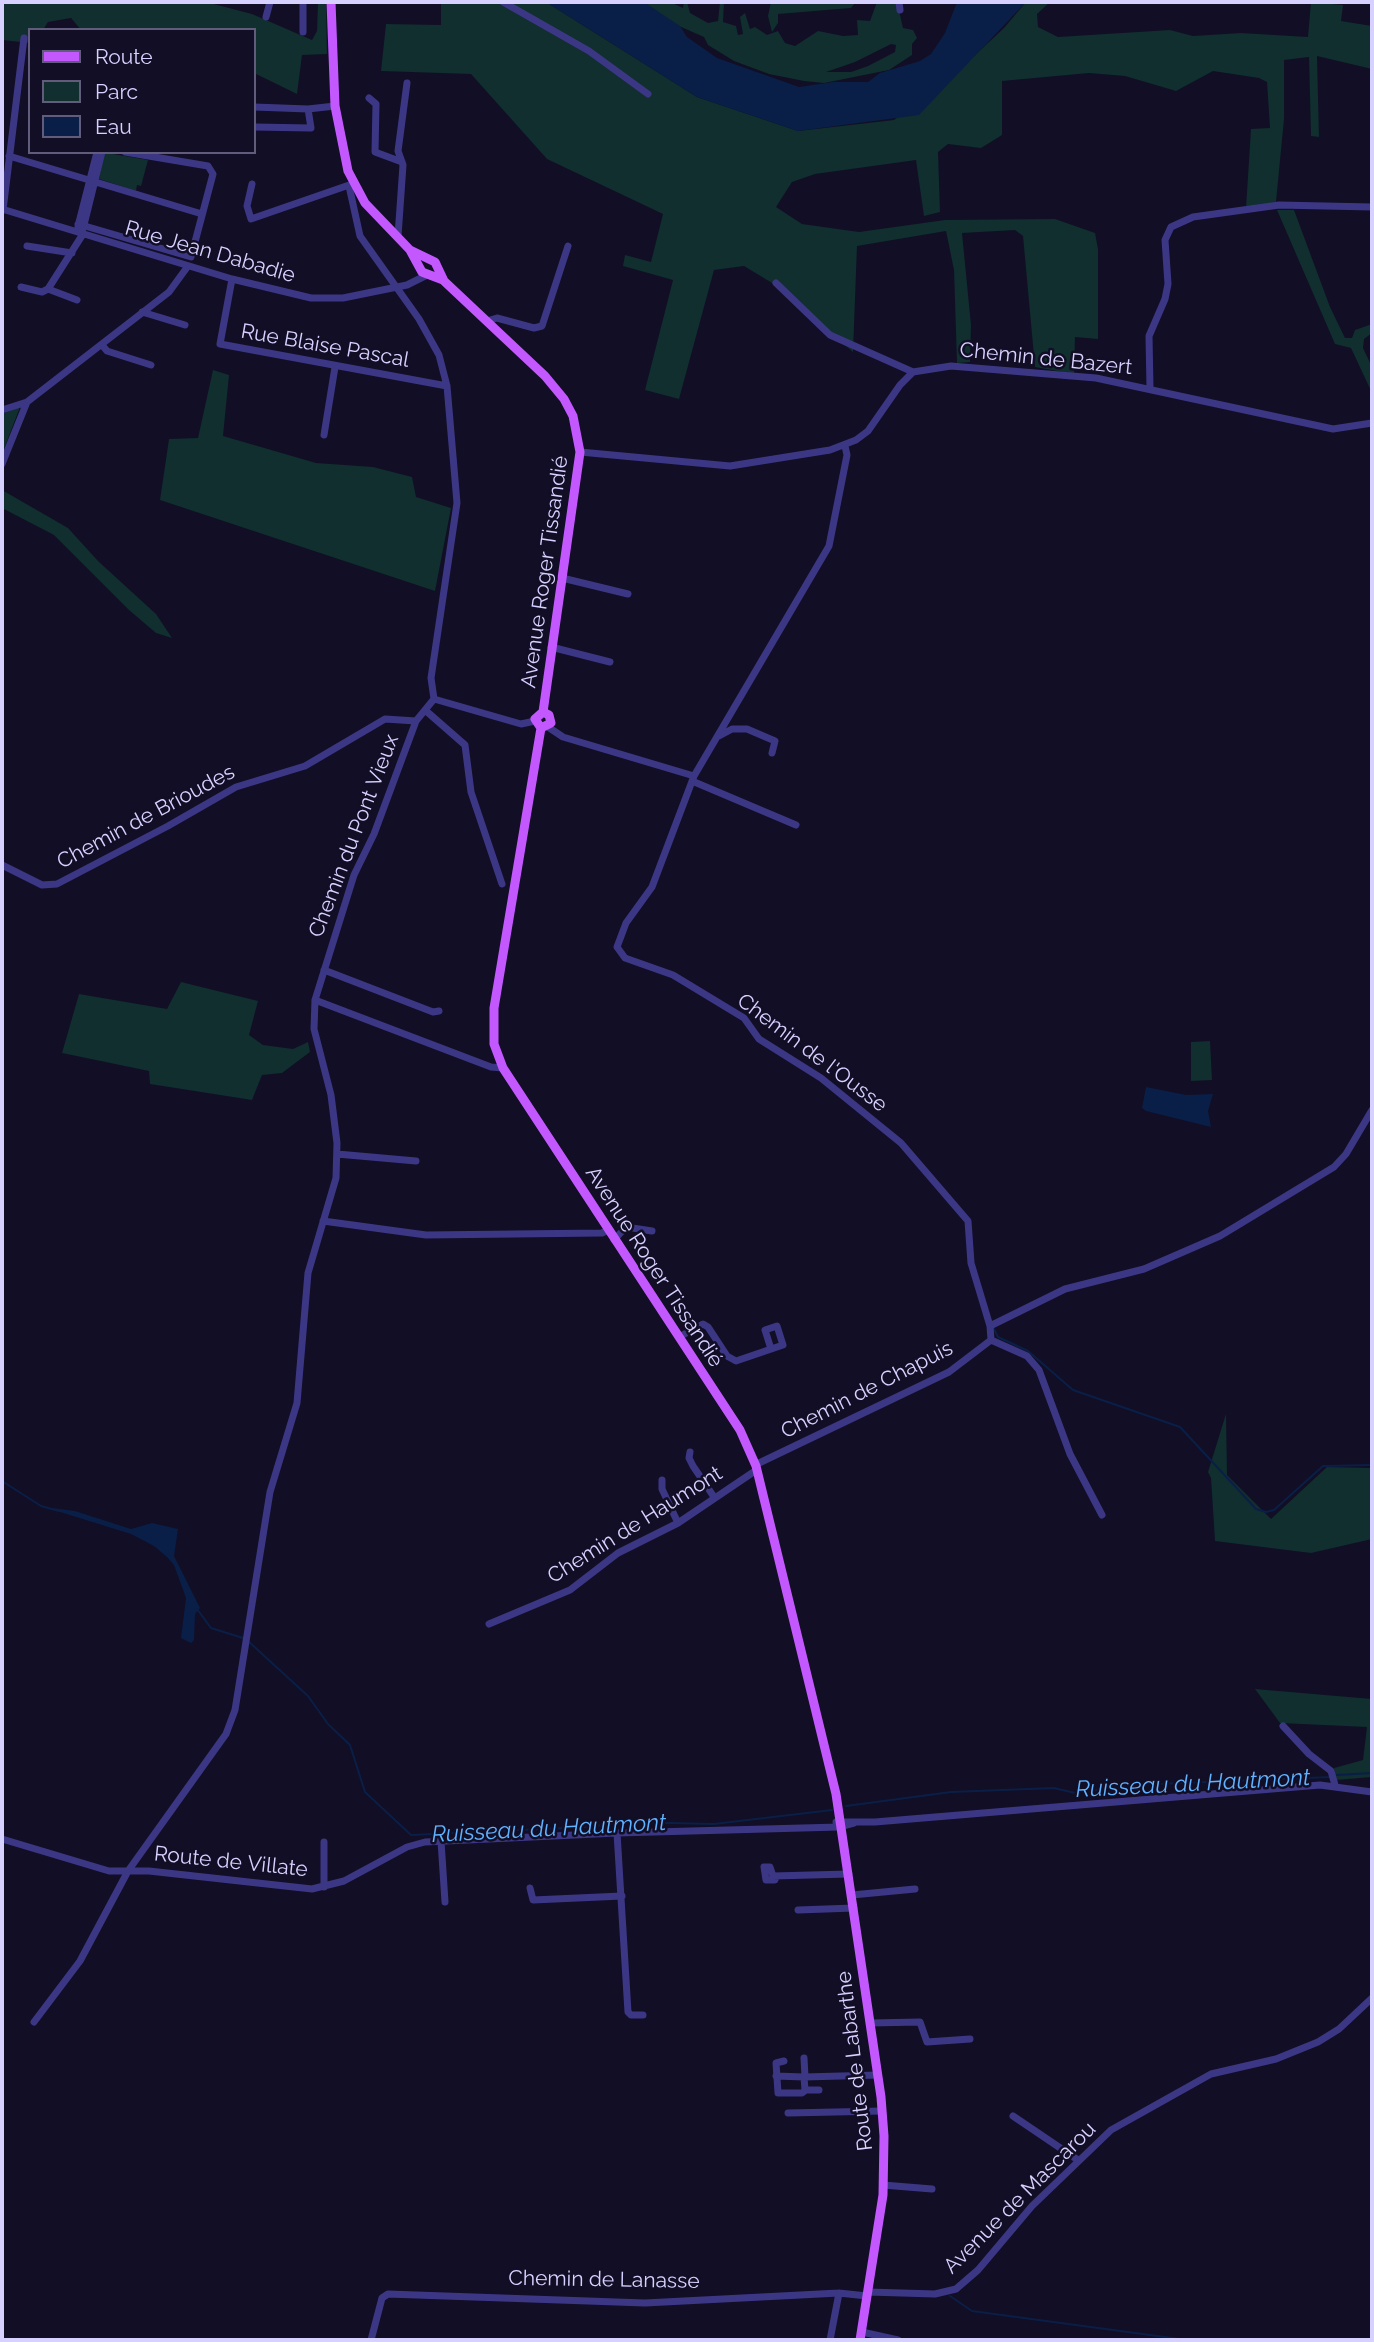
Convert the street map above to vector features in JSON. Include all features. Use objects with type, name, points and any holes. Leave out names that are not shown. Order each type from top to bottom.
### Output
[{"type":"main road","name":"Avenue Roger Tissandié","points":[[331,2],[335,106],[351,185],[427,271],[444,281],[565,399],[573,416],[580,452],[543,712]]},
{"type":"main road","name":"Avenue Roger Tissandié","points":[[410,250],[428,258],[427,271]]},
{"type":"main road","points":[[543,712],[551,718],[541,725],[537,715],[543,712]]},
{"type":"main road","name":"Avenue Roger Tissandié","points":[[541,725],[492,1022],[495,1044],[503,1068],[740,1430],[756,1466],[841,1823]]},
{"type":"main road","name":"Route de Labarthe","points":[[841,1823],[882,2110],[883,2185],[861,2336]]},
{"type":"street","points":[[266,17],[270,2]]},
{"type":"street","points":[[303,2],[303,32]]},
{"type":"street","points":[[503,2],[589,51],[648,94]]},
{"type":"street","points":[[2,209],[24,38]]},
{"type":"street","points":[[398,236],[402,162],[398,151],[407,83]]},
{"type":"street","points":[[369,98],[376,104],[375,152],[402,162]]},
{"type":"street","points":[[256,107],[308,109],[335,106]]},
{"type":"street","points":[[256,127],[311,128],[308,109]]},
{"type":"street","points":[[21,287],[42,292],[48,289],[72,253],[81,230],[97,154]]},
{"type":"street","points":[[92,182],[101,154]]},
{"type":"street","points":[[81,230],[191,257],[213,174],[208,166],[137,154]]},
{"type":"street","points":[[9,156],[202,214]]},
{"type":"street","points":[[252,184],[247,206],[251,219],[351,185],[360,236],[419,319],[432,343],[447,386],[457,503],[431,678],[434,699],[416,721]]},
{"type":"street","points":[[1150,388],[1149,336],[1165,299],[1168,284],[1167,233],[1180,221],[1279,205],[1372,208]]},
{"type":"street","name":"Rue Jean Dabadie","points":[[2,209],[81,230],[232,279],[311,298],[344,298],[396,287],[411,283],[427,271]]},
{"type":"street","points":[[27,246],[72,253]]},
{"type":"street","points":[[487,321],[497,318],[534,328],[542,326],[569,246]]},
{"type":"street","points":[[2,410],[27,402],[102,345],[169,292],[188,266]]},
{"type":"street","name":"Rue Blaise Pascal","points":[[232,279],[220,344],[447,386]]},
{"type":"street","points":[[580,452],[730,466],[805,456],[845,446],[859,439],[879,418],[900,385],[913,372],[830,335],[776,283]]},
{"type":"street","points":[[48,289],[77,300]]},
{"type":"street","points":[[142,312],[186,326]]},
{"type":"street","points":[[102,345],[107,351],[151,365]]},
{"type":"street","name":"Chemin de Bazert","points":[[913,372],[976,366],[1096,378],[1333,429],[1372,423]]},
{"type":"street","points":[[324,435],[335,367]]},
{"type":"street","points":[[2,464],[27,402]]},
{"type":"street","name":"Chemin de l'Ousse","points":[[847,456],[859,439]]},
{"type":"street","name":"Chemin de l'Ousse","points":[[845,446],[847,456],[829,546],[693,779],[652,887],[626,923],[617,947],[625,958],[673,975],[744,1018],[759,1039],[821,1078],[901,1143],[968,1221],[971,1263],[990,1326],[991,1340]]},
{"type":"street","points":[[562,578],[628,594]]},
{"type":"street","points":[[551,647],[610,662]]},
{"type":"street","points":[[434,699],[521,724],[541,725],[571,740],[693,779],[796,825]]},
{"type":"street","points":[[425,710],[465,746],[471,792],[502,884]]},
{"type":"street","name":"Chemin de Brioudes","points":[[2,865],[43,885],[57,884],[236,787],[305,766],[385,719],[416,721]]},
{"type":"street","name":"Chemin du Pont Vieux","points":[[128,1871],[226,1734],[235,1710],[270,1492],[297,1403],[301,1323],[307,1273],[336,1178],[338,1154],[331,1095],[314,1029],[316,1000],[354,875],[374,834],[416,721]]},
{"type":"street","points":[[717,737],[732,729],[745,728],[775,741],[772,753]]},
{"type":"street","points":[[324,970],[433,1012],[439,1011]]},
{"type":"street","points":[[316,1000],[491,1067],[503,1068]]},
{"type":"street","points":[[990,1326],[1065,1289],[1144,1269],[1220,1236],[1334,1167],[1346,1154],[1372,1110]]},
{"type":"street","points":[[338,1154],[416,1160]]},
{"type":"street","points":[[323,1221],[426,1235],[602,1233],[608,1230]]},
{"type":"street","points":[[614,1240],[626,1227],[652,1231]]},
{"type":"street","points":[[679,1338],[703,1324],[708,1326],[727,1356],[736,1361],[771,1349]]},
{"type":"street","points":[[991,1340],[1027,1356],[1039,1370],[1070,1454],[1102,1515]]},
{"type":"street","name":"Chemin de Chapuis","points":[[756,1466],[949,1371],[991,1340]]},
{"type":"street","points":[[690,1452],[693,1466],[714,1497]]},
{"type":"street","name":"Chemin de Haumont","points":[[489,1624],[570,1591],[618,1553],[677,1523],[755,1471],[756,1466]]},
{"type":"street","points":[[662,1480],[662,1489],[677,1523]]},
{"type":"street","points":[[1283,1726],[1309,1754],[1331,1771],[1335,1785]]},
{"type":"street","points":[[841,1823],[1335,1785],[1370,1790]]},
{"type":"street","name":"Route de Villate","points":[[2,1839],[103,1870],[279,1887],[324,1887],[344,1881],[417,1844],[441,1841],[841,1823]]},
{"type":"street","points":[[617,1833],[628,2012],[631,2015],[643,2015]]},
{"type":"street","points":[[441,1841],[445,1902]]},
{"type":"street","points":[[324,1842],[324,1887]]},
{"type":"street","points":[[34,2022],[80,1961],[128,1871]]},
{"type":"street","points":[[776,1876],[849,1874]]},
{"type":"street","points":[[530,1888],[533,1900],[622,1896]]},
{"type":"street","points":[[852,1895],[915,1889]]},
{"type":"street","points":[[798,1910],[854,1908]]},
{"type":"street","name":"Avenue de Mascarou","points":[[868,2294],[935,2294],[962,2285],[1032,2206],[1111,2130],[1221,2070],[1283,2057],[1325,2038],[1372,1998]]},
{"type":"street","points":[[870,2023],[920,2022],[927,2042],[970,2039]]},
{"type":"street","points":[[804,2058],[806,2090]]},
{"type":"street","points":[[784,2061],[776,2063],[779,2094],[819,2090]]},
{"type":"street","points":[[776,2076],[878,2075]]},
{"type":"street","points":[[788,2113],[882,2110]]},
{"type":"street","points":[[1013,2116],[1078,2160]]},
{"type":"street","points":[[883,2185],[932,2189]]},
{"type":"street","points":[[830,2340],[839,2293]]},
{"type":"street","name":"Chemin de Lanasse","points":[[372,2340],[382,2298],[388,2294],[664,2302],[839,2293],[868,2294]]},
{"type":"street","points":[[861,2336],[898,2340]]},
{"type":"green space","points":[[2,2],[206,2],[252,14],[312,40],[317,31],[318,2],[326,2],[327,54],[302,55],[297,94],[256,74],[256,28],[79,28],[71,18],[48,22],[44,28],[28,28],[28,43],[2,40]]},
{"type":"green space","points":[[441,2],[546,2],[697,97],[798,131],[894,120],[973,57],[1004,28],[1026,2],[1050,2],[1037,14],[1038,27],[1058,37],[1170,30],[1193,36],[1241,33],[1308,37],[1311,2],[1343,5],[1341,21],[1372,26],[1372,69],[1317,56],[1319,137],[1311,136],[1309,57],[1284,60],[1284,119],[1276,202],[1246,208],[1251,129],[1270,128],[1267,82],[1259,78],[1213,71],[1176,91],[1125,76],[1089,73],[1002,81],[1002,135],[981,148],[948,144],[938,152],[940,212],[924,216],[916,160],[815,174],[792,182],[776,207],[802,224],[859,232],[945,220],[1055,219],[1095,233],[1098,249],[1098,339],[1075,337],[1074,374],[1035,367],[1023,236],[1015,230],[962,233],[971,325],[970,362],[957,363],[954,270],[946,231],[857,246],[853,352],[777,286],[744,266],[714,270],[679,399],[645,390],[673,280],[623,266],[625,255],[651,262],[663,214],[547,159],[471,74],[381,71],[386,24],[441,25]]},
{"type":"green space","points":[[644,2],[670,2],[683,8],[684,2],[687,2],[690,13],[708,23],[718,21],[720,2],[724,2],[723,22],[736,26],[738,35],[743,34],[740,17],[745,13],[750,29],[755,27],[767,35],[778,31],[785,43],[795,46],[818,31],[843,36],[858,35],[857,20],[870,21],[877,2],[897,2],[903,28],[913,30],[917,38],[912,44],[912,55],[889,70],[824,83],[769,74],[734,61],[708,45],[704,37],[672,23]],"holes":[[[891,44],[896,45],[895,52],[868,66],[851,72],[826,72],[855,62]]]},
{"type":"green space","points":[[771,2],[856,2],[851,8],[778,14],[778,23],[772,32],[768,16]]},
{"type":"green space","points":[[104,155],[148,160],[141,186],[137,185],[136,191],[99,179]]},
{"type":"green space","points":[[1277,210],[1294,210],[1330,307],[1345,338],[1352,338],[1355,330],[1372,324],[1372,333],[1364,339],[1363,348],[1372,367],[1372,393],[1351,348],[1335,344]]},
{"type":"green space","points":[[213,370],[229,375],[223,436],[316,463],[373,467],[412,477],[416,497],[451,508],[435,591],[160,500],[169,439],[198,438]]},
{"type":"green space","points":[[20,407],[2,454],[2,414]]},
{"type":"green space","points":[[2,490],[68,528],[98,561],[156,614],[172,638],[156,633],[129,610],[54,535],[2,508]]},
{"type":"green space","points":[[181,982],[258,1001],[249,1035],[263,1045],[293,1049],[308,1042],[310,1052],[282,1073],[262,1075],[252,1100],[150,1084],[149,1071],[62,1053],[79,994],[167,1009]]},
{"type":"green space","points":[[1210,1041],[1212,1080],[1191,1081],[1191,1042]]},
{"type":"green space","points":[[1226,1414],[1227,1475],[1271,1519],[1327,1467],[1372,1468],[1372,1539],[1311,1553],[1215,1541],[1211,1478],[1208,1472]]},
{"type":"green space","points":[[1255,1689],[1372,1699],[1372,1777],[1336,1780],[1334,1768],[1363,1760],[1367,1727],[1280,1723]]},
{"type":"water","points":[[546,2],[644,2],[680,26],[687,37],[717,58],[799,87],[833,82],[868,82],[880,73],[920,61],[931,54],[945,33],[957,2],[1026,2],[919,115],[798,131],[697,97]]},
{"type":"water","points":[[1146,1087],[1186,1095],[1213,1094],[1208,1111],[1211,1127],[1146,1111],[1142,1108]]},
{"type":"water","points":[[44,1507],[75,1511],[131,1529],[152,1523],[178,1529],[174,1556],[200,1608],[195,1614],[194,1640],[191,1643],[181,1638],[186,1598],[174,1565],[167,1557],[154,1546],[131,1534]]},
{"type":"waterway","points":[[993,1327],[998,1337],[1028,1351],[1073,1390],[1180,1427],[1256,1509],[1266,1512],[1274,1510],[1323,1466],[1372,1465]]},
{"type":"waterway","name":"Ruisseau du Hautmont","points":[[2,1481],[41,1506],[59,1511]]},
{"type":"waterway","name":"Ruisseau du Hautmont","points":[[197,1609],[211,1628],[243,1638]]},
{"type":"waterway","name":"Ruisseau du Hautmont","points":[[248,1641],[308,1696],[328,1724],[350,1745],[365,1792],[411,1835],[587,1827],[626,1822],[714,1824],[832,1810]]},
{"type":"waterway","name":"Ruisseau du Hautmont","points":[[1337,1775],[1372,1773]]},
{"type":"waterway","name":"Ruisseau du Hautmont","points":[[846,1806],[951,1792],[1054,1788],[1075,1793],[1133,1785],[1331,1777]]},
{"type":"waterway","points":[[950,2296],[972,2311],[1187,2340]]}]
